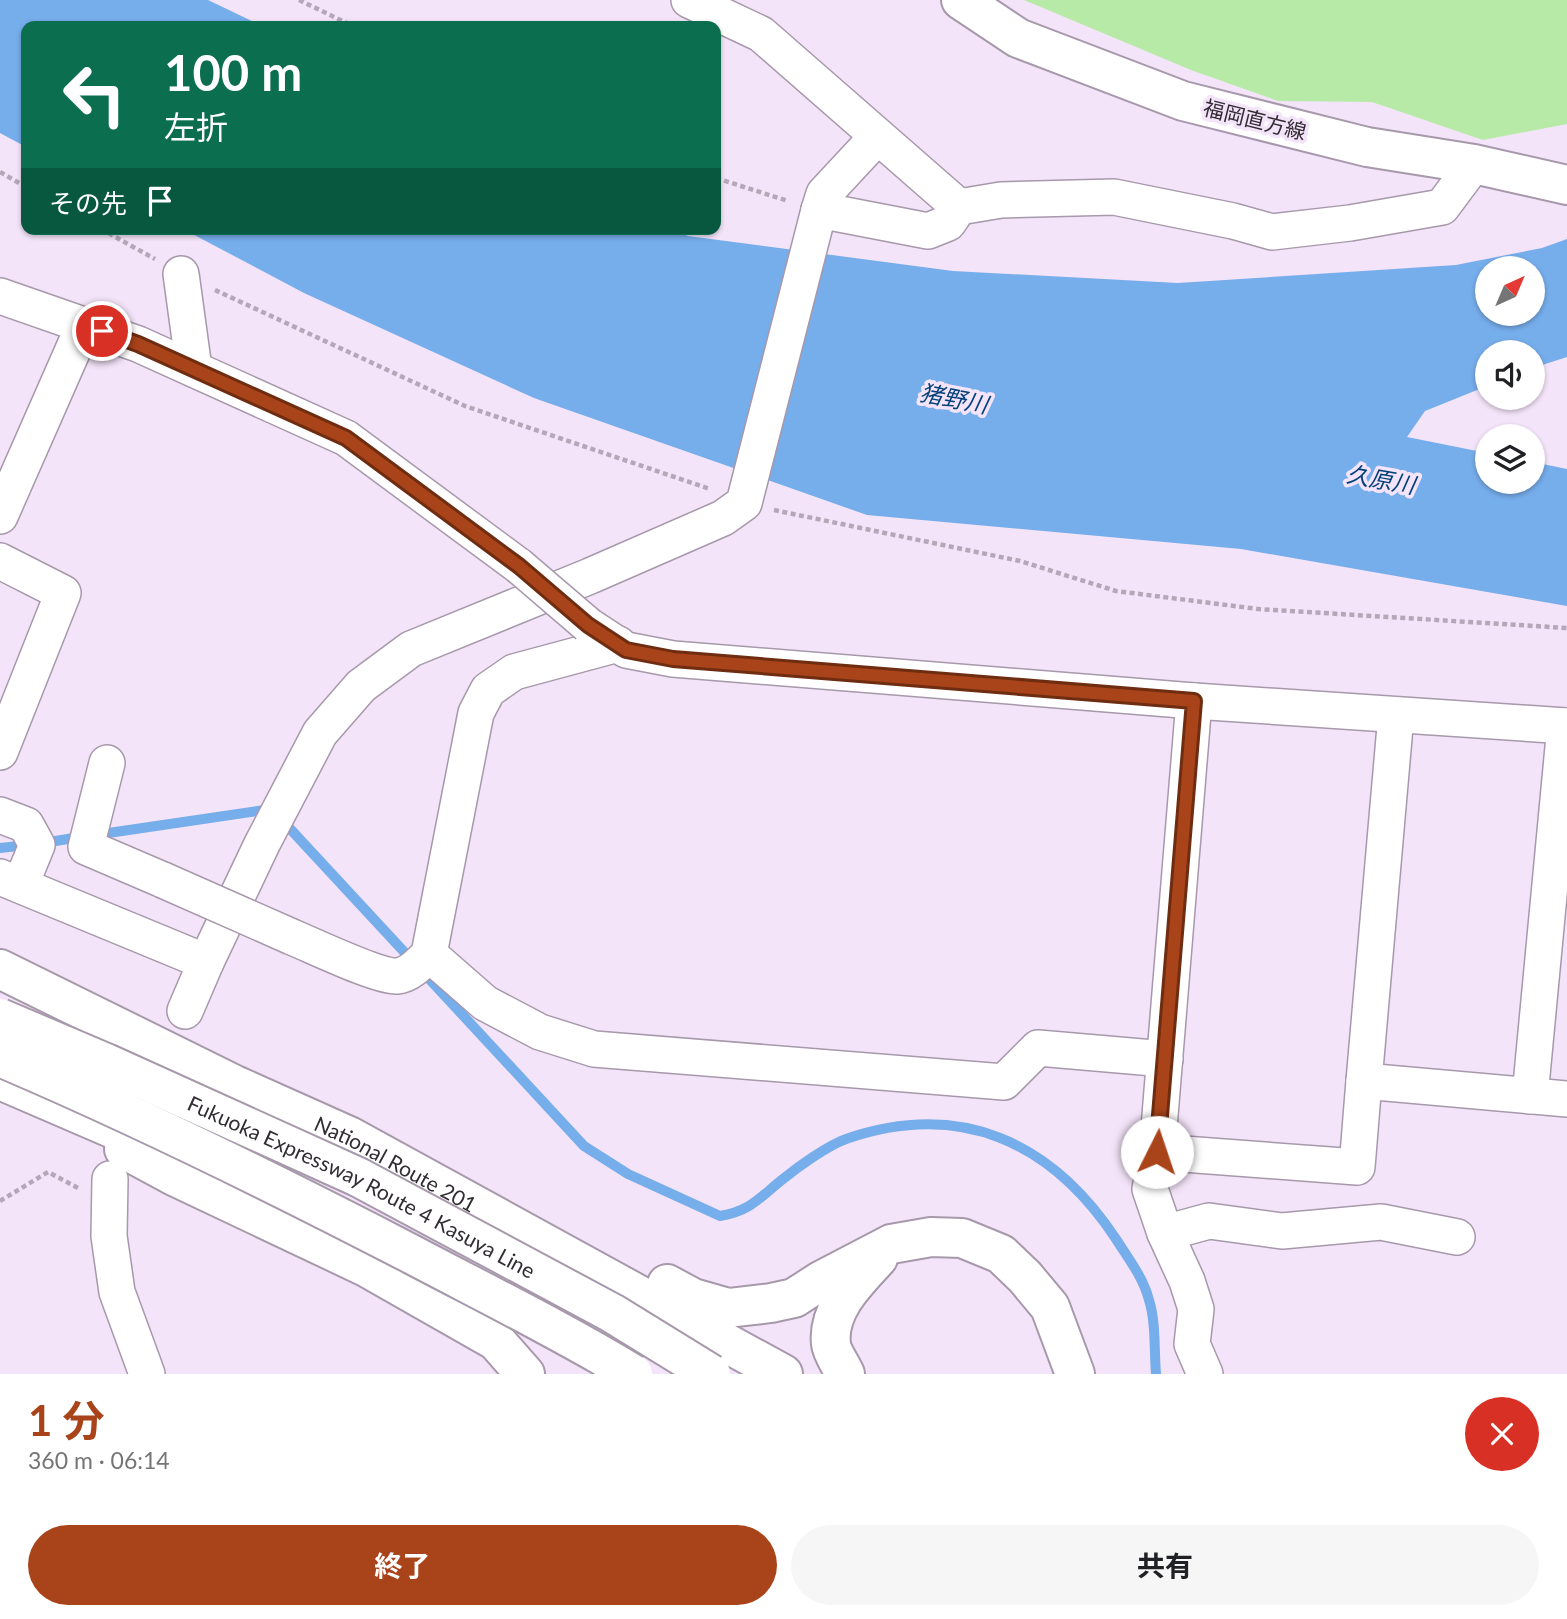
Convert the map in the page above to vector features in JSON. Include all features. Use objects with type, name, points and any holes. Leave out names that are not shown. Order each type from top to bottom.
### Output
[{"type":"main road","name":"福岡直方線","points":[[961,0],[1018,38],[1183,101],[1367,147],[1565,182]]},
{"type":"main road","name":"National Route 201","points":[[0,969],[235,1085],[349,1136],[783,1374]]},
{"type":"main road","name":"Fukuoka Expressway Route 4 Kasuya Line","points":[[0,1018],[119,1068],[358,1177],[612,1313],[711,1374]]},
{"type":"main road","name":"Fukuoka Expressway Route 4 Kasuya Line","points":[[0,1057],[102,1101],[352,1223],[634,1374]]},
{"type":"main road","points":[[0,1082],[173,1176],[366,1267],[496,1340],[525,1374]]},
{"type":"main road","points":[[0,1082],[346,1228],[605,1374]]},
{"type":"main road","points":[[349,1136],[485,1188],[693,1298],[728,1308],[794,1298],[891,1244],[931,1237],[962,1238],[1001,1254],[1050,1307],[1074,1374]]},
{"type":"main road","points":[[845,1374],[830,1345],[834,1319],[847,1292],[891,1244]]},
{"type":"street","points":[[694,1],[761,34],[959,207]]},
{"type":"street","points":[[185,1011],[262,844],[320,733],[361,686],[411,649],[723,518],[745,497],[824,194],[877,137]]},
{"type":"street","points":[[817,218],[928,231],[948,223],[959,207],[1001,200],[1114,197],[1233,221],[1272,232],[1350,223],[1442,207],[1474,164]]},
{"type":"street","points":[[181,274],[194,369]]},
{"type":"street","points":[[0,296],[138,344],[346,438],[519,566],[588,625],[626,650],[673,659],[1194,701],[1566,726],[1530,1096]]},
{"type":"street","points":[[0,515],[83,325]]},
{"type":"street","points":[[0,561],[63,593],[0,752]]},
{"type":"street","points":[[107,763],[86,847],[292,937],[372,970],[397,976],[415,969],[429,954],[476,713],[488,690],[514,671],[618,644]]},
{"type":"street","points":[[1194,701],[1157,1152],[1150,1189],[1196,1309],[1192,1344],[1205,1374]]},
{"type":"street","points":[[1157,1152],[1357,1167],[1396,715]]},
{"type":"street","points":[[0,815],[26,825],[37,845],[10,880],[206,962]]},
{"type":"street","points":[[429,954],[485,1003],[540,1032],[594,1049],[1004,1083],[1038,1048],[1165,1059]]},
{"type":"street","points":[[1364,1081],[1567,1099]]},
{"type":"street","points":[[110,1192],[109,1236],[117,1292],[147,1374]]},
{"type":"street","points":[[1165,1233],[1209,1221],[1282,1231],[1381,1222],[1457,1237]]},
{"type":"path","points":[[299,0],[343,21]]},
{"type":"path","points":[[0,172],[21,184]]},
{"type":"path","points":[[721,180],[817,218]]},
{"type":"path","points":[[113,235],[181,274],[465,405],[601,453],[813,520],[1020,561],[1116,592],[1258,609],[1567,628]]},
{"type":"path","points":[[0,1201],[48,1172],[110,1192]]},
{"type":"green space","points":[[1024,0],[1567,0],[1567,124],[1483,140],[1372,102],[1278,101],[1191,70]]},
{"type":"water","points":[[0,0],[208,0],[252,21],[21,21],[21,144],[0,133]]},
{"type":"water","points":[[194,235],[686,235],[953,271],[1178,283],[1456,265],[1475,261],[1475,326],[1545,326],[1545,256],[1502,256],[1542,248],[1567,239],[1567,357],[1545,364],[1545,340],[1475,340],[1475,391],[1425,411],[1407,437],[1475,451],[1475,494],[1545,494],[1545,464],[1567,469],[1567,606],[1241,549],[867,515],[534,398],[304,293]]},
{"type":"waterway","points":[[95,835],[271,809]]},
{"type":"waterway","points":[[281,819],[584,1146],[628,1174],[720,1216],[747,1207],[830,1146],[888,1128],[927,1124],[964,1128],[999,1138],[1032,1154],[1062,1177],[1090,1205],[1139,1276],[1151,1309],[1156,1374]]},
{"type":"waterway","points":[[43,843],[80,837]]},
{"type":"waterway","points":[[0,848],[28,845]]},
{"type":"route","points":[[102,331],[138,344],[346,438],[519,566],[588,625],[626,650],[673,659],[1194,701],[1157,1152]]},
{"type":"water label","name":"猪野川","points":[[954,398]]},
{"type":"water label","name":"久原川","points":[[1381,479]]}]
